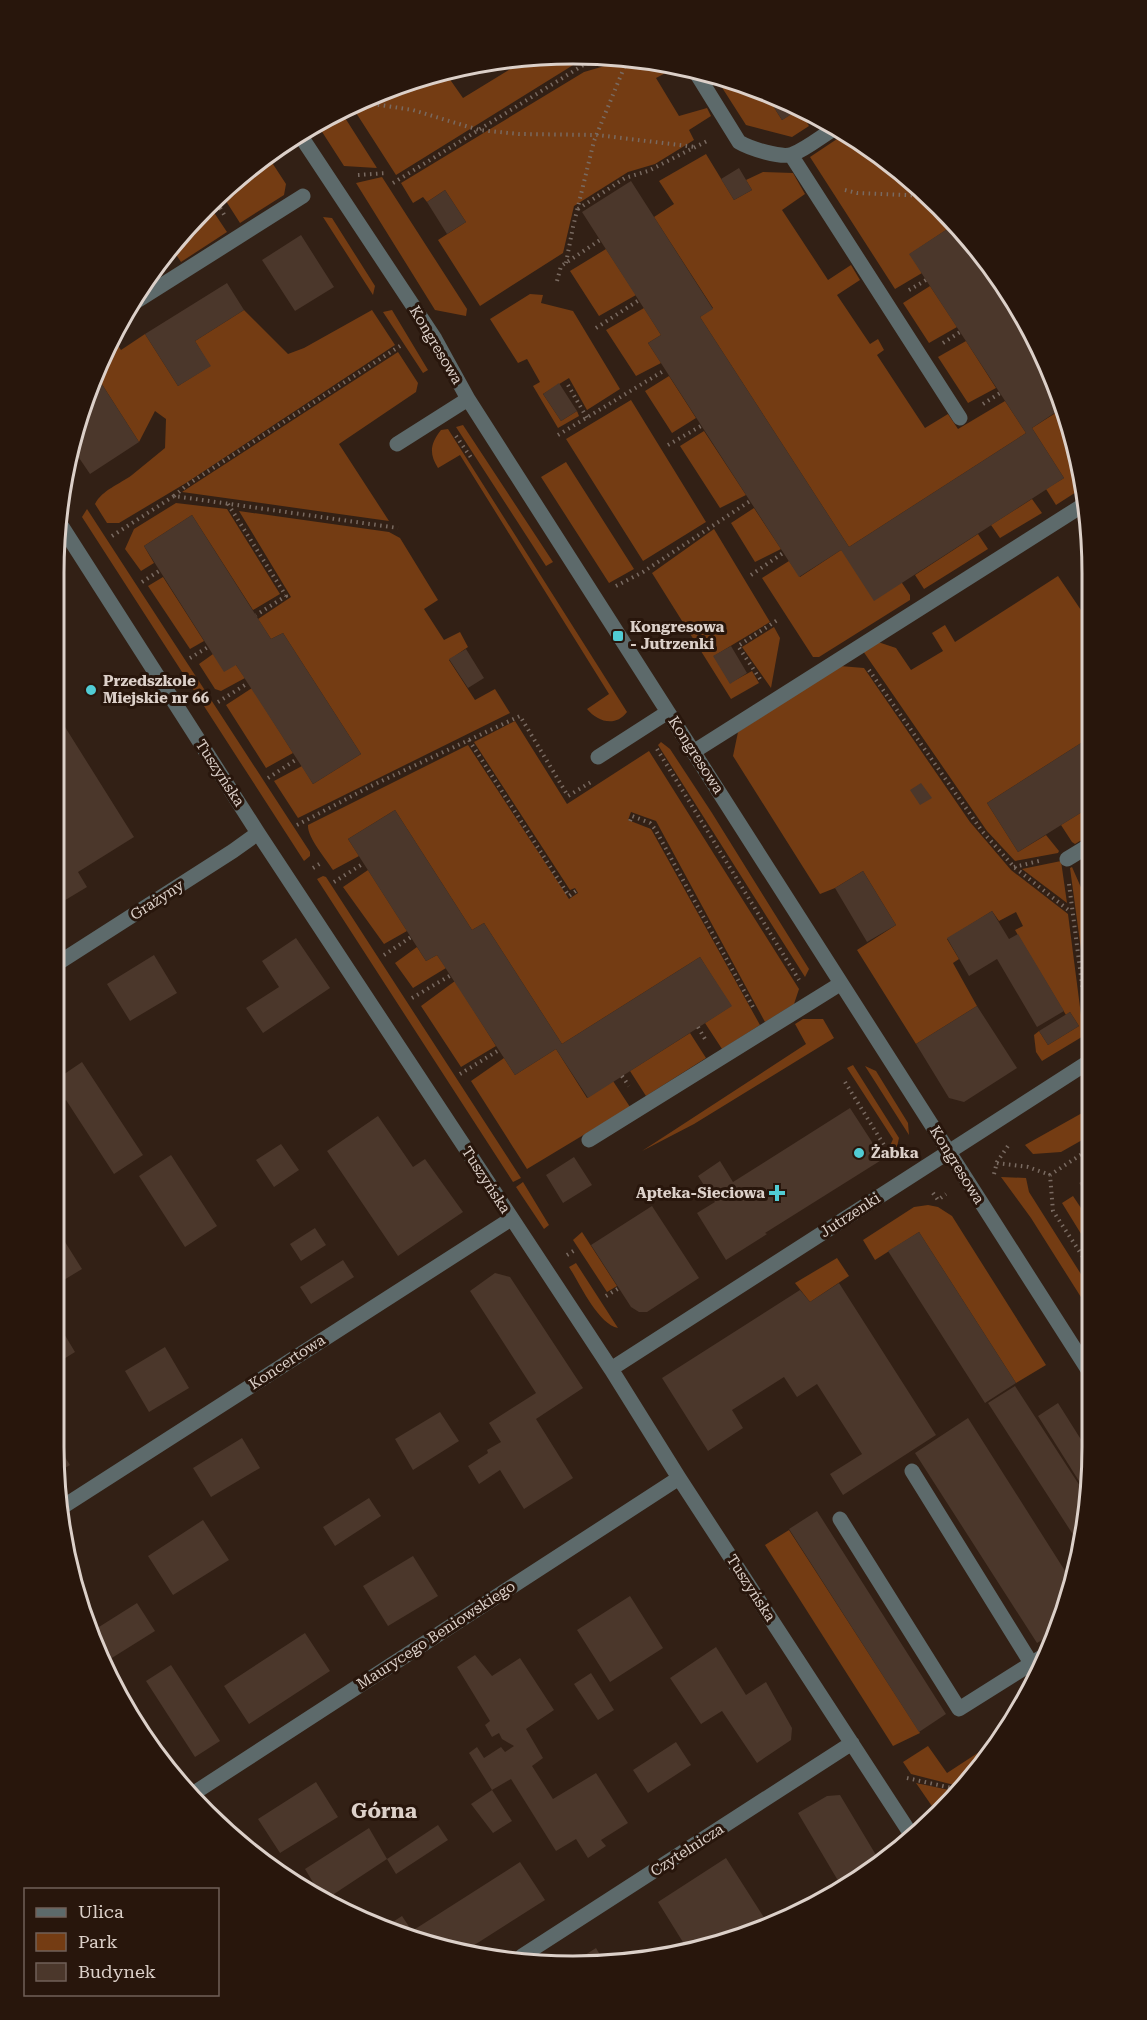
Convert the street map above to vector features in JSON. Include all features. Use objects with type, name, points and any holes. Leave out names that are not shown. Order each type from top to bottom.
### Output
[{"type":"street","points":[[701,81],[739,142],[746,146],[781,155],[791,155],[828,133]]},
{"type":"street","name":"Kongresowa","points":[[305,142],[435,339],[468,399],[594,598],[1082,1360]]},
{"type":"street","points":[[791,155],[960,418]]},
{"type":"street","points":[[148,294],[303,196]]},
{"type":"street","points":[[397,444],[468,399]]},
{"type":"street","points":[[693,752],[1078,508]]},
{"type":"street","name":"Tuszyńska","points":[[67,534],[258,833],[611,1369],[679,1478],[908,1830]]},
{"type":"street","points":[[598,757],[668,712]]},
{"type":"street","name":"Grażyny","points":[[64,959],[258,833]]},
{"type":"street","points":[[1067,859],[1082,850]]},
{"type":"street","points":[[589,1140],[840,984]]},
{"type":"street","name":"Jutrzenki","points":[[611,1369],[1082,1066]]},
{"type":"street","name":"Koncertowa","points":[[68,1503],[511,1219]]},
{"type":"street","points":[[912,1471],[1031,1663]]},
{"type":"street","name":"Maurycego Beniowskiego","points":[[199,1790],[679,1478]]},
{"type":"street","points":[[840,1519],[959,1709],[1035,1661]]},
{"type":"street","name":"Czytelnicza","points":[[527,1953],[852,1743]]},
{"type":"path","points":[[393,183],[584,65]]},
{"type":"path","points":[[566,263],[597,135],[624,68]]},
{"type":"path","points":[[376,104],[413,110],[479,130],[519,134],[597,135],[696,147],[648,171],[625,178],[577,210]]},
{"type":"path","points":[[809,184],[819,184],[857,193],[914,195]]},
{"type":"path","points":[[557,281],[561,266],[600,240]]},
{"type":"path","points":[[596,328],[639,300]]},
{"type":"path","points":[[112,536],[400,346]]},
{"type":"path","points":[[558,435],[665,370]]},
{"type":"path","points":[[568,385],[586,418]]},
{"type":"path","points":[[441,416],[475,463]]},
{"type":"path","points":[[668,445],[701,426]]},
{"type":"path","points":[[174,496],[398,528]]},
{"type":"path","points":[[594,598],[643,572],[750,501]]},
{"type":"path","points":[[227,504],[286,596],[256,615]]},
{"type":"path","points":[[751,575],[783,553]]},
{"type":"path","points":[[142,582],[159,571]]},
{"type":"path","points":[[774,700],[738,646],[779,618]]},
{"type":"path","points":[[190,658],[208,646]]},
{"type":"path","points":[[855,650],[982,831],[1014,867],[1071,912],[1082,988]]},
{"type":"path","points":[[218,702],[248,683]]},
{"type":"path","points":[[297,825],[371,786],[520,716]]},
{"type":"path","points":[[644,727],[803,986]]},
{"type":"path","points":[[469,740],[569,896],[577,890]]},
{"type":"path","points":[[268,778],[297,759]]},
{"type":"path","points":[[630,821],[632,816],[650,823],[655,829],[766,1031]]},
{"type":"path","points":[[334,882],[363,863]]},
{"type":"path","points":[[384,955],[411,937]]},
{"type":"path","points":[[412,998],[451,975]]},
{"type":"path","points":[[460,1074],[499,1050]]},
{"type":"path","points":[[845,1082],[892,1158]]},
{"type":"path","points":[[994,1174],[997,1162],[1013,1139]]},
{"type":"path","points":[[1050,1175],[1082,1154]]},
{"type":"path","points":[[997,1162],[1028,1167],[1050,1175]]},
{"type":"path","points":[[1050,1175],[1053,1211],[1082,1255]]},
{"type":"path","points":[[606,1296],[619,1288]]},
{"type":"path","points":[[907,1778],[950,1788]]},
{"type":"green space","points":[[575,64],[396,175],[356,113],[410,92],[450,80],[463,98],[511,69]]},
{"type":"green space","points":[[605,66],[666,73],[656,78],[679,116],[707,108],[711,116],[689,130],[694,140],[655,164],[628,172],[574,206],[563,253],[480,306],[438,240],[466,222],[445,190],[427,202],[423,197],[413,203],[401,183],[584,72]]},
{"type":"green space","points":[[722,87],[773,105],[782,120],[792,114],[806,121],[809,126],[792,137],[746,125]]},
{"type":"green space","points":[[345,118],[377,168],[344,166],[322,131]]},
{"type":"green space","points":[[837,139],[883,170],[933,214],[947,229],[910,254],[922,273],[895,289],[810,157]]},
{"type":"green space","points":[[706,154],[734,200],[752,190],[746,180],[763,172],[793,173],[805,194],[782,210],[828,280],[851,265],[860,280],[837,295],[870,344],[878,339],[884,350],[877,355],[925,428],[948,414],[958,429],[1005,401],[1026,433],[849,547],[700,317],[713,308],[654,217],[674,204],[659,181]]},
{"type":"green space","points":[[273,164],[286,184],[284,195],[240,223],[227,202]]},
{"type":"green space","points":[[382,177],[467,309],[466,316],[435,310],[356,183]]},
{"type":"green space","points":[[215,213],[227,232],[181,262],[177,256]]},
{"type":"green space","points":[[323,217],[332,218],[375,286],[373,295]]},
{"type":"green space","points":[[606,249],[636,295],[599,316],[570,271]]},
{"type":"green space","points":[[930,286],[957,327],[929,343],[903,303]]},
{"type":"green space","points":[[530,294],[543,295],[541,303],[573,311],[620,389],[587,410],[569,378],[543,394],[561,421],[577,411],[579,416],[558,428],[533,386],[540,382],[527,359],[518,363],[490,319]]},
{"type":"green space","points":[[644,308],[661,335],[648,343],[661,363],[636,376],[606,330]]},
{"type":"green space","points":[[244,310],[288,354],[304,348],[372,310],[395,345],[186,483],[119,523],[107,523],[95,504],[98,499],[165,448],[166,419],[155,411],[139,442],[101,383],[117,348],[118,346],[121,350],[145,334],[178,386],[210,366],[195,341]]},
{"type":"green space","points":[[392,310],[428,370],[423,373],[383,312]]},
{"type":"green space","points":[[966,341],[996,388],[968,403],[938,357]]},
{"type":"green space","points":[[398,352],[418,383],[416,392],[339,444],[389,521],[182,492]]},
{"type":"green space","points":[[669,376],[696,418],[672,433],[645,391]]},
{"type":"green space","points":[[631,400],[706,522],[643,561],[566,439]]},
{"type":"green space","points":[[1056,413],[1076,492],[1056,505],[1046,489],[1064,478],[1032,428]]},
{"type":"green space","points":[[463,425],[553,562],[546,566],[456,427]]},
{"type":"green space","points":[[448,429],[627,712],[617,720],[606,721],[596,717],[587,709],[609,694],[460,455],[438,468],[432,454],[433,444],[441,430]]},
{"type":"green space","points":[[704,431],[746,495],[720,508],[680,446]]},
{"type":"green space","points":[[566,462],[634,569],[609,583],[541,477]]},
{"type":"green space","points":[[1032,499],[1042,513],[1000,538],[991,525]]},
{"type":"green space","points":[[176,503],[227,509],[280,594],[253,610],[192,515],[144,546],[154,563],[141,571],[125,549],[134,529]]},
{"type":"green space","points":[[754,508],[781,549],[755,562],[731,523]]},
{"type":"green space","points":[[87,509],[310,852],[310,856],[304,861],[82,517]]},
{"type":"green space","points":[[239,511],[389,532],[400,538],[438,600],[424,609],[444,640],[460,632],[468,647],[449,660],[475,700],[495,689],[510,713],[298,818],[274,781],[302,766],[313,784],[361,754],[283,633],[271,639],[258,619],[291,597]]},
{"type":"green space","points":[[714,529],[770,622],[714,656],[730,683],[752,671],[759,683],[731,699],[652,573]]},
{"type":"green space","points":[[978,534],[988,549],[924,589],[915,575]]},
{"type":"green space","points":[[841,550],[902,583],[910,595],[910,600],[819,657],[813,657],[762,578],[789,561],[800,577]]},
{"type":"green space","points":[[1058,576],[1082,612],[1082,742],[987,803],[1018,852],[1046,835],[1059,851],[1058,853],[1015,861],[987,831],[863,651],[875,641],[896,648],[911,670],[943,651],[932,633],[945,625],[955,642]]},
{"type":"green space","points":[[163,577],[204,641],[190,649],[148,586]]},
{"type":"green space","points":[[774,627],[780,638],[771,688],[742,647]]},
{"type":"green space","points":[[213,654],[236,665],[245,678],[221,691],[215,689],[199,664]]},
{"type":"green space","points":[[840,666],[864,668],[970,822],[1011,870],[1068,914],[1082,1017],[1082,1037],[1042,1061],[1036,1052],[1034,1035],[1039,1031],[1048,1045],[1079,1026],[1070,1012],[1066,1015],[1015,930],[1023,926],[1016,912],[999,921],[992,911],[947,939],[959,959],[953,963],[977,1006],[916,1044],[857,950],[896,925],[863,871],[820,894],[733,756],[738,732]]},
{"type":"green space","points":[[252,688],[293,753],[266,768],[226,705]]},
{"type":"green space","points":[[515,721],[567,804],[649,751],[799,989],[794,1004],[765,1022],[656,821],[631,812],[628,820],[651,829],[760,1025],[722,1049],[705,1023],[731,1006],[700,957],[562,1044],[484,923],[472,930],[395,810],[348,839],[359,856],[333,870],[314,842],[308,825],[468,745],[569,899],[578,893],[575,888],[570,890],[474,742]]},
{"type":"green space","points":[[661,742],[670,749],[712,813],[809,969],[805,977],[658,745]]},
{"type":"green space","points":[[1082,812],[1082,840],[1075,844],[1072,842],[1061,825]]},
{"type":"green space","points":[[1061,861],[1067,903],[1022,869]]},
{"type":"green space","points":[[1072,867],[1082,890],[1082,957],[1070,868]]},
{"type":"green space","points":[[368,870],[407,931],[384,944],[343,887]]},
{"type":"green space","points":[[326,877],[521,1178],[513,1182],[317,879]]},
{"type":"green space","points":[[417,947],[426,961],[437,955],[446,968],[413,988],[395,963]]},
{"type":"green space","points":[[455,981],[496,1046],[461,1067],[421,1006]]},
{"type":"green space","points":[[803,1019],[823,1019],[834,1038],[694,1124],[642,1151],[806,1044],[795,1024]]},
{"type":"green space","points":[[690,1033],[706,1058],[646,1096],[630,1071]]},
{"type":"green space","points":[[556,1049],[587,1098],[613,1081],[630,1107],[527,1169],[471,1081],[504,1058],[515,1075]]},
{"type":"green space","points":[[853,1065],[899,1138],[897,1147],[890,1146],[893,1139],[847,1068]]},
{"type":"green space","points":[[865,1066],[876,1071],[908,1123],[909,1135]]},
{"type":"green space","points":[[1082,1113],[1082,1140],[1061,1152],[1033,1154],[1025,1145]]},
{"type":"green space","points":[[1001,1177],[1026,1178],[1029,1192],[1082,1276],[1082,1299],[1031,1218]]},
{"type":"green space","points":[[523,1182],[549,1225],[544,1229],[516,1187]]},
{"type":"green space","points":[[1073,1196],[1082,1210],[1082,1235],[1062,1203]]},
{"type":"green space","points":[[928,1205],[938,1207],[952,1216],[1046,1365],[1016,1383],[919,1232],[875,1260],[863,1240],[914,1207]]},
{"type":"green space","points":[[582,1232],[617,1286],[607,1292],[573,1240]]},
{"type":"green space","points":[[837,1258],[849,1276],[810,1302],[795,1283]]},
{"type":"green space","points":[[576,1263],[618,1328],[603,1319],[590,1302],[569,1267]]},
{"type":"green space","points":[[789,1530],[920,1733],[893,1746],[765,1545]]},
{"type":"green space","points":[[928,1746],[947,1773],[981,1751],[953,1785],[911,1774],[903,1762]]},
{"type":"green space","points":[[916,1783],[948,1790],[932,1807]]},
{"type":"building","points":[[773,105],[792,114],[782,120]]},
{"type":"building","points":[[739,168],[752,190],[734,200],[721,179]]},
{"type":"building","points":[[631,181],[713,309],[700,317],[849,547],[1026,433],[909,254],[947,229],[997,291],[1030,348],[1056,412],[1032,428],[1064,478],[874,601],[841,550],[799,577],[648,343],[661,335],[582,212]]},
{"type":"building","points":[[445,190],[466,222],[447,234],[427,202]]},
{"type":"building","points":[[301,235],[334,287],[295,311],[262,260]]},
{"type":"building","points":[[227,283],[244,310],[195,341],[211,366],[178,386],[145,334]]},
{"type":"building","points":[[101,383],[139,442],[90,474],[78,457]]},
{"type":"building","points":[[559,383],[577,411],[561,421],[543,394]]},
{"type":"building","points":[[192,515],[271,639],[283,633],[361,754],[313,784],[236,665],[224,672],[144,546]]},
{"type":"building","points":[[731,646],[747,673],[730,684],[713,656]]},
{"type":"building","points":[[466,649],[484,678],[468,688],[449,659]]},
{"type":"building","points":[[64,725],[134,837],[78,872],[87,887],[64,901]]},
{"type":"building","points":[[1082,742],[1082,812],[1018,852],[987,803]]},
{"type":"building","points":[[921,783],[932,798],[920,805],[910,790]]},
{"type":"building","points":[[395,810],[472,930],[484,923],[562,1044],[700,957],[732,1006],[588,1098],[556,1049],[515,1075],[437,955],[426,961],[348,839]]},
{"type":"building","points":[[863,871],[896,925],[867,942],[835,888]]},
{"type":"building","points":[[992,911],[1009,939],[1018,934],[1064,1011],[1037,1027],[997,959],[969,976],[947,938]]},
{"type":"building","points":[[296,938],[330,988],[263,1033],[246,1008],[279,987],[262,961]]},
{"type":"building","points":[[154,955],[177,993],[130,1021],[107,984]]},
{"type":"building","points":[[977,1006],[1017,1068],[964,1102],[949,1098],[916,1044]]},
{"type":"building","points":[[1070,1012],[1079,1026],[1048,1045],[1039,1031]]},
{"type":"building","points":[[82,1062],[143,1155],[114,1174],[66,1100],[64,1101],[64,1074]]},
{"type":"building","points":[[850,1108],[883,1159],[726,1260],[697,1213],[715,1202],[698,1176],[720,1161],[733,1182]]},
{"type":"building","points":[[378,1116],[413,1167],[425,1159],[463,1212],[398,1256],[327,1151]]},
{"type":"building","points":[[281,1144],[299,1170],[274,1187],[256,1160]]},
{"type":"building","points":[[171,1155],[217,1226],[185,1247],[139,1176]]},
{"type":"building","points":[[574,1157],[592,1185],[563,1203],[546,1175]]},
{"type":"building","points":[[652,1206],[699,1278],[647,1312],[639,1312],[631,1307],[591,1245]]},
{"type":"building","points":[[315,1228],[326,1245],[301,1261],[290,1244]]},
{"type":"building","points":[[919,1232],[1016,1383],[985,1403],[888,1251]]},
{"type":"building","points":[[64,1240],[82,1269],[64,1280]]},
{"type":"building","points":[[343,1260],[354,1277],[311,1304],[300,1287]]},
{"type":"building","points":[[495,1273],[510,1277],[583,1388],[536,1419],[573,1478],[524,1509],[500,1470],[479,1484],[468,1466],[501,1442],[489,1423],[536,1393],[470,1291]]},
{"type":"building","points":[[839,1283],[936,1435],[843,1495],[830,1474],[862,1454],[817,1384],[797,1397],[784,1377],[732,1410],[743,1428],[708,1451],[662,1378],[800,1290],[810,1302]]},
{"type":"building","points":[[64,1334],[75,1352],[64,1359]]},
{"type":"building","points":[[165,1347],[189,1388],[149,1412],[125,1371]]},
{"type":"building","points":[[1015,1386],[1080,1487],[1074,1537],[988,1403]]},
{"type":"building","points":[[1058,1403],[1082,1441],[1081,1484],[1038,1416]]},
{"type":"building","points":[[440,1412],[459,1441],[413,1470],[395,1439]]},
{"type":"building","points":[[968,1418],[1066,1573],[1045,1638],[1037,1643],[915,1453]]},
{"type":"building","points":[[242,1438],[260,1468],[211,1497],[193,1468]]},
{"type":"building","points":[[65,1457],[70,1465],[65,1468]]},
{"type":"building","points":[[369,1498],[381,1516],[335,1546],[323,1527]]},
{"type":"building","points":[[817,1511],[946,1714],[919,1732],[789,1529]]},
{"type":"building","points":[[203,1520],[229,1560],[173,1595],[148,1556]]},
{"type":"building","points":[[413,1556],[438,1596],[388,1626],[363,1586]]},
{"type":"building","points":[[630,1596],[663,1648],[610,1682],[577,1630]]},
{"type":"building","points":[[137,1603],[155,1631],[111,1659],[98,1627]]},
{"type":"building","points":[[305,1633],[330,1671],[249,1724],[224,1686]]},
{"type":"building","points":[[716,1647],[746,1695],[766,1682],[792,1728],[791,1740],[757,1763],[722,1711],[701,1724],[670,1678]]},
{"type":"building","points":[[475,1655],[492,1676],[520,1658],[554,1710],[526,1729],[543,1758],[532,1766],[553,1799],[596,1773],[628,1823],[601,1840],[606,1846],[588,1858],[576,1839],[556,1851],[511,1779],[492,1790],[469,1753],[477,1747],[484,1758],[501,1747],[505,1752],[514,1746],[502,1739],[499,1733],[492,1737],[485,1725],[490,1721],[457,1667]]},
{"type":"building","points":[[171,1665],[220,1741],[195,1757],[146,1681]]},
{"type":"building","points":[[591,1673],[614,1710],[598,1720],[574,1684]]},
{"type":"building","points":[[676,1742],[691,1765],[648,1793],[633,1770]]},
{"type":"building","points":[[316,1782],[338,1817],[280,1853],[258,1819]]},
{"type":"building","points":[[492,1790],[512,1821],[493,1833],[471,1804]]},
{"type":"building","points":[[840,1795],[876,1855],[838,1881],[798,1813],[827,1796]]},
{"type":"building","points":[[438,1825],[448,1840],[396,1874],[387,1859]]},
{"type":"building","points":[[369,1828],[387,1859],[334,1894],[335,1896],[314,1884],[305,1869]]},
{"type":"building","points":[[726,1858],[764,1918],[684,1943],[658,1902]]},
{"type":"building","points":[[520,1862],[545,1900],[473,1946],[414,1929]]},
{"type":"building","points":[[402,1916],[410,1928],[393,1922]]},
{"type":"building","points":[[596,1948],[600,1954],[584,1955]]},
{"type":"place","name":"Kongresowa - Jutrzenki","points":[[618,636]]},
{"type":"place","name":"Przedszkole Miejskie nr 66","points":[[91,690]]},
{"type":"place","name":"Żabka","points":[[859,1153]]},
{"type":"place","name":"Apteka-Sieciowa","points":[[777,1193]]},
{"type":"district","name":"Górna","points":[[384,1811]]}]
